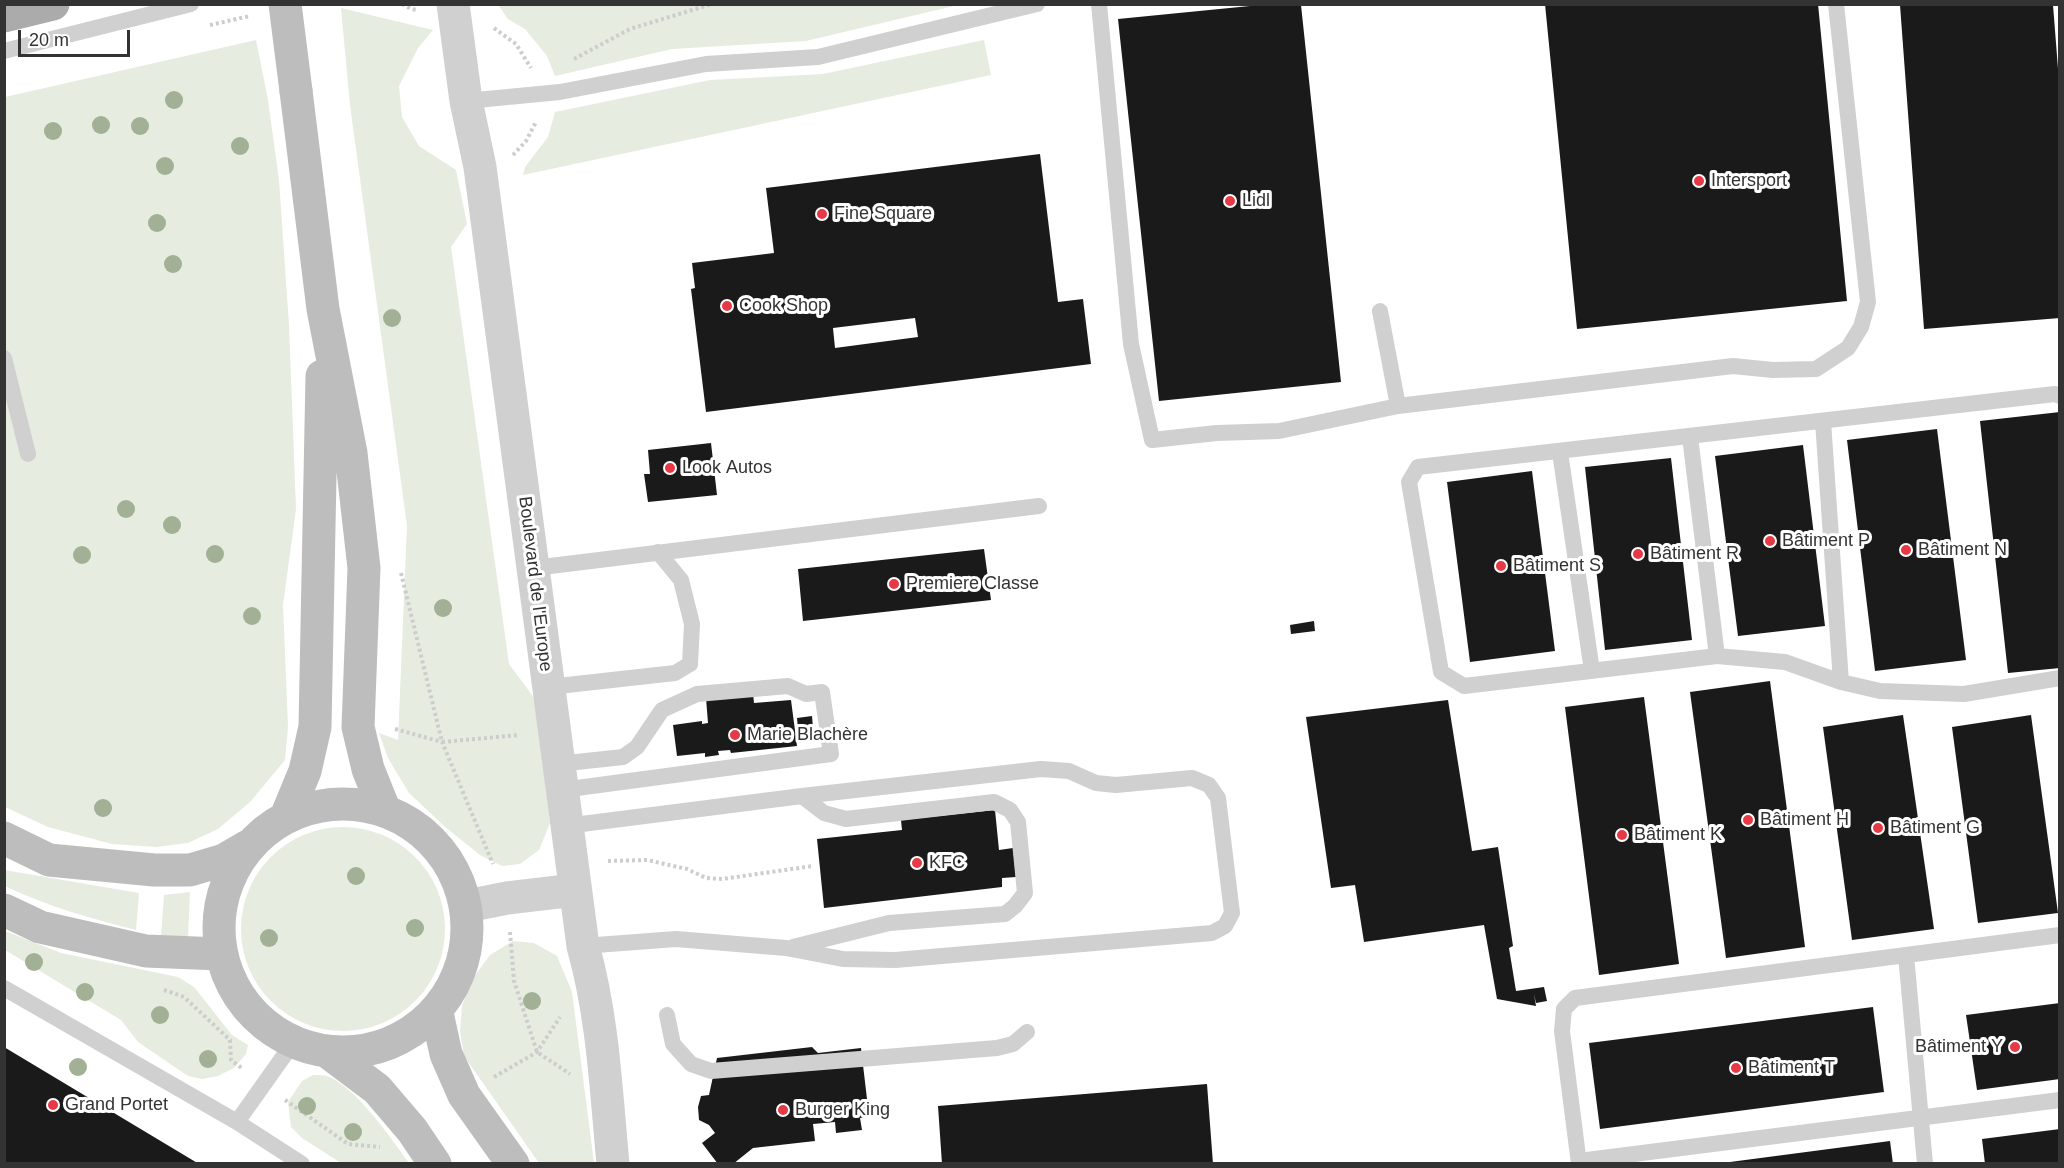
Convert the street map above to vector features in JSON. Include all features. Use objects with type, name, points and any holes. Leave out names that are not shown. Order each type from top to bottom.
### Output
[{"type":"main road","points":[[4,16],[53,4]]},
{"type":"street","points":[[285,4],[323,309],[351,453],[364,568],[358,727],[368,769],[384,809]]},
{"type":"street","name":"Boulevard de l'Europe","points":[[453,4],[466,101],[480,167],[573,878],[583,946],[601,1034],[613,1164]]},
{"type":"street","points":[[286,817],[305,771],[315,727],[323,309]]},
{"type":"street","points":[[4,838],[49,860],[154,870],[190,870],[224,860],[249,845],[286,817],[317,805],[351,803],[384,809],[420,829],[448,860],[467,906],[466,957],[455,987],[437,1013],[405,1038],[366,1052],[329,1053],[293,1043],[260,1022],[234,991],[220,954],[218,915],[228,877],[249,845]]},
{"type":"street","points":[[467,906],[507,898],[573,878]]},
{"type":"street","points":[[4,910],[40,927],[146,951],[220,954]]},
{"type":"street","points":[[437,1013],[446,1054],[464,1095],[513,1164]]},
{"type":"street","points":[[329,1053],[377,1089],[412,1130],[435,1164]]},
{"type":"lane","points":[[4,51],[191,4]]},
{"type":"lane","points":[[466,101],[560,92],[705,64],[818,57],[1037,4]]},
{"type":"lane","points":[[1099,4],[1131,344],[1152,440],[1217,433],[1279,431],[1398,406],[1733,366],[1773,370],[1816,369],[1848,348],[1861,327],[1868,302],[1836,4]]},
{"type":"lane","points":[[1380,311],[1398,406]]},
{"type":"lane","points":[[4,358],[28,454]]},
{"type":"lane","points":[[2060,396],[2055,394],[1418,467],[1409,482],[1441,672],[1464,686],[1717,656],[1785,662],[1841,682],[1880,691],[1964,694],[2060,678]]},
{"type":"lane","points":[[1823,421],[1841,682]]},
{"type":"lane","points":[[1690,436],[1717,656]]},
{"type":"lane","points":[[1560,452],[1592,671]]},
{"type":"lane","points":[[534,568],[1039,506]]},
{"type":"lane","points":[[549,687],[675,673],[690,664],[692,624],[681,580],[658,552]]},
{"type":"lane","points":[[788,686],[806,694],[822,692],[831,754],[560,777],[623,757],[637,747],[662,710],[697,694],[788,686]]},
{"type":"lane","points":[[566,826],[1041,769],[1069,771],[1096,783],[1116,786],[1192,778],[1209,785],[1218,798],[1232,913],[1225,926],[1212,933],[907,959],[843,959],[786,948],[676,939],[583,946]]},
{"type":"lane","points":[[786,948],[889,923],[1005,914],[1016,906],[1025,893],[1018,822],[1010,810],[994,802],[846,819],[824,813],[802,796]]},
{"type":"lane","points":[[2060,935],[1575,998],[1564,1009],[1562,1030],[1579,1162],[2060,1100]]},
{"type":"lane","points":[[1906,955],[1925,1164]]},
{"type":"lane","points":[[4,988],[237,1122],[302,1164]]},
{"type":"lane","points":[[667,1015],[673,1044],[691,1064],[711,1071],[997,1048],[1013,1044],[1027,1032]]},
{"type":"lane","points":[[237,1122],[293,1043]]},
{"type":"path","points":[[565,62],[630,29],[712,4]]},
{"type":"path","points":[[493,28],[516,44],[533,72],[538,95]]},
{"type":"path","points":[[400,568],[442,742],[507,898],[514,981],[537,1052],[569,1073],[608,1111]]},
{"type":"path","points":[[358,727],[386,727],[442,742],[555,731]]},
{"type":"path","points":[[573,878],[617,860],[646,860],[670,864],[706,878],[722,879],[813,866]]},
{"type":"path","points":[[161,989],[184,997],[230,1040],[231,1060],[348,1144],[390,1148],[412,1130]]},
{"type":"path","points":[[464,1095],[537,1052],[573,998],[595,996]]},
{"type":"shaded area","points":[[498,5],[958,5],[806,41],[672,49],[555,76],[547,56],[525,29],[508,19]]},
{"type":"shaded area","points":[[341,8],[433,30],[418,48],[399,86],[402,117],[419,146],[456,170],[467,224],[451,247],[509,664],[535,699],[550,823],[539,850],[520,864],[502,866],[480,855],[444,826],[409,793],[388,758],[379,733],[398,740],[407,526],[350,105]]},
{"type":"shaded area","points":[[256,40],[268,100],[279,180],[289,325],[296,509],[283,605],[288,727],[285,760],[250,802],[218,829],[188,843],[156,847],[112,844],[48,827],[5,807],[5,97]]},
{"type":"shaded area","points":[[984,40],[991,75],[523,175],[525,167],[548,137],[555,112],[710,80],[823,74]]},
{"type":"shaded area","points":[[343,827],[373,831],[391,839],[408,850],[422,864],[441,899],[445,929],[441,959],[433,977],[422,994],[408,1008],[373,1027],[343,1031],[313,1027],[295,1019],[278,1008],[264,994],[245,959],[241,929],[245,899],[253,881],[264,864],[278,850],[313,831]]},
{"type":"shaded area","points":[[4,870],[139,893],[136,930],[69,911],[5,886]]},
{"type":"shaded area","points":[[190,892],[188,937],[161,936],[164,895]]},
{"type":"shaded area","points":[[5,931],[61,953],[178,977],[194,987],[232,1035],[248,1045],[246,1054],[234,1068],[218,1076],[202,1079],[188,1076],[138,1042],[121,1020],[5,950]]},
{"type":"shaded area","points":[[513,941],[534,943],[557,956],[572,992],[594,1163],[539,1163],[464,1056],[460,1031],[462,1005],[473,978],[490,955]]},
{"type":"shaded area","points":[[313,1075],[327,1076],[350,1091],[372,1114],[409,1163],[341,1163],[302,1138],[291,1127],[288,1102],[302,1081]]},
{"type":"building","name":"Intersport","points":[[1545,4],[1818,4],[1847,301],[1577,329]]},
{"type":"building","name":"Lidl","points":[[1260,5],[1301,5],[1341,382],[1159,401],[1118,19]]},
{"type":"building","points":[[1900,5],[2053,5],[2060,94],[2060,318],[1924,329]]},
{"type":"building","points":[[1040,154],[1058,302],[1083,299],[1091,364],[706,412],[691,289],[695,288],[692,263],[774,253],[766,188]],"holes":[[[915,318],[918,337],[835,348],[833,328]]]},
{"type":"building","points":[[2060,412],[2060,668],[2008,673],[1980,421]]},
{"type":"building","name":"Bâtiment N","points":[[1937,429],[1966,660],[1875,671],[1847,440]]},
{"type":"building","points":[[711,443],[717,495],[648,502],[644,474],[650,474],[648,450]]},
{"type":"building","name":"Bâtiment P","points":[[1803,445],[1825,626],[1738,636],[1715,456]]},
{"type":"building","name":"Bâtiment R","points":[[1671,458],[1692,640],[1605,650],[1585,467]]},
{"type":"building","name":"Bâtiment S","points":[[1532,471],[1555,651],[1470,662],[1447,482]]},
{"type":"building","name":"Premiere Classe","points":[[984,549],[991,600],[803,621],[798,569]]},
{"type":"building","points":[[1314,621],[1315,631],[1291,634],[1290,625]]},
{"type":"building","name":"Bâtiment H","points":[[1770,681],[1805,947],[1726,958],[1690,692]]},
{"type":"building","name":"Marie Blachère","points":[[753,693],[754,703],[791,700],[797,746],[731,753],[730,750],[718,751],[719,755],[705,757],[705,753],[677,756],[673,725],[702,721],[702,724],[708,723],[706,698]]},
{"type":"building","name":"Bâtiment K","points":[[1644,697],[1679,964],[1599,975],[1565,707]]},
{"type":"building","points":[[1448,700],[1472,851],[1498,847],[1513,946],[1509,948],[1516,991],[1544,987],[1547,1001],[1536,1003],[1534,994],[1536,1006],[1497,999],[1484,925],[1364,942],[1355,885],[1331,888],[1306,717]]},
{"type":"building","name":"Bâtiment G","points":[[1903,715],[1934,929],[1852,940],[1823,727]]},
{"type":"building","points":[[2031,715],[2058,913],[1978,923],[1952,727]]},
{"type":"building","points":[[812,716],[814,740],[799,741],[797,718]]},
{"type":"building","name":"KFC","points":[[995,810],[999,850],[1013,848],[1016,877],[1002,878],[1002,887],[824,908],[817,839],[902,830],[901,820]]},
{"type":"building","name":"Bâtiment Y","points":[[2060,1003],[2060,1079],[1977,1090],[1966,1015]]},
{"type":"building","name":"Bâtiment T","points":[[1873,1007],[1884,1092],[1600,1129],[1589,1043]]},
{"type":"building","name":"Grand Portet","points":[[4,1047],[199,1164],[4,1164]]},
{"type":"building","name":"Burger King","points":[[812,1047],[818,1053],[861,1048],[869,1116],[860,1118],[862,1130],[836,1133],[835,1122],[813,1124],[815,1141],[753,1148],[733,1164],[718,1164],[702,1143],[715,1133],[709,1125],[699,1120],[698,1107],[701,1096],[709,1095],[717,1058]]},
{"type":"building","points":[[1207,1084],[1213,1164],[942,1164],[938,1106]]},
{"type":"building","points":[[2060,1129],[2060,1164],[1985,1164],[1982,1139]]},
{"type":"building","points":[[1890,1141],[1893,1164],[1730,1164],[1730,1162]]},
{"type":"place","name":"Intersport","points":[[1699,181]]},
{"type":"place","name":"Lidl","points":[[1230,201]]},
{"type":"place","name":"Fine Square","points":[[822,214]]},
{"type":"place","name":"Cook Shop","points":[[727,306]]},
{"type":"place","name":"Look Autos","points":[[670,468]]},
{"type":"place","name":"Bâtiment P","points":[[1770,541]]},
{"type":"place","name":"Bâtiment N","points":[[1906,550]]},
{"type":"place","name":"Bâtiment R","points":[[1638,554]]},
{"type":"place","name":"Bâtiment S","points":[[1501,566]]},
{"type":"place","name":"Premiere Classe","points":[[894,584]]},
{"type":"place","name":"Marie Blachère","points":[[735,735]]},
{"type":"place","name":"Bâtiment H","points":[[1748,820]]},
{"type":"place","name":"Bâtiment G","points":[[1878,828]]},
{"type":"place","name":"Bâtiment K","points":[[1622,835]]},
{"type":"place","name":"KFC","points":[[917,863]]},
{"type":"place","name":"Bâtiment Y","points":[[2015,1047]]},
{"type":"place","name":"Bâtiment T","points":[[1736,1068]]},
{"type":"place","name":"Grand Portet","points":[[53,1105]]},
{"type":"place","name":"Burger King","points":[[783,1110]]}]
